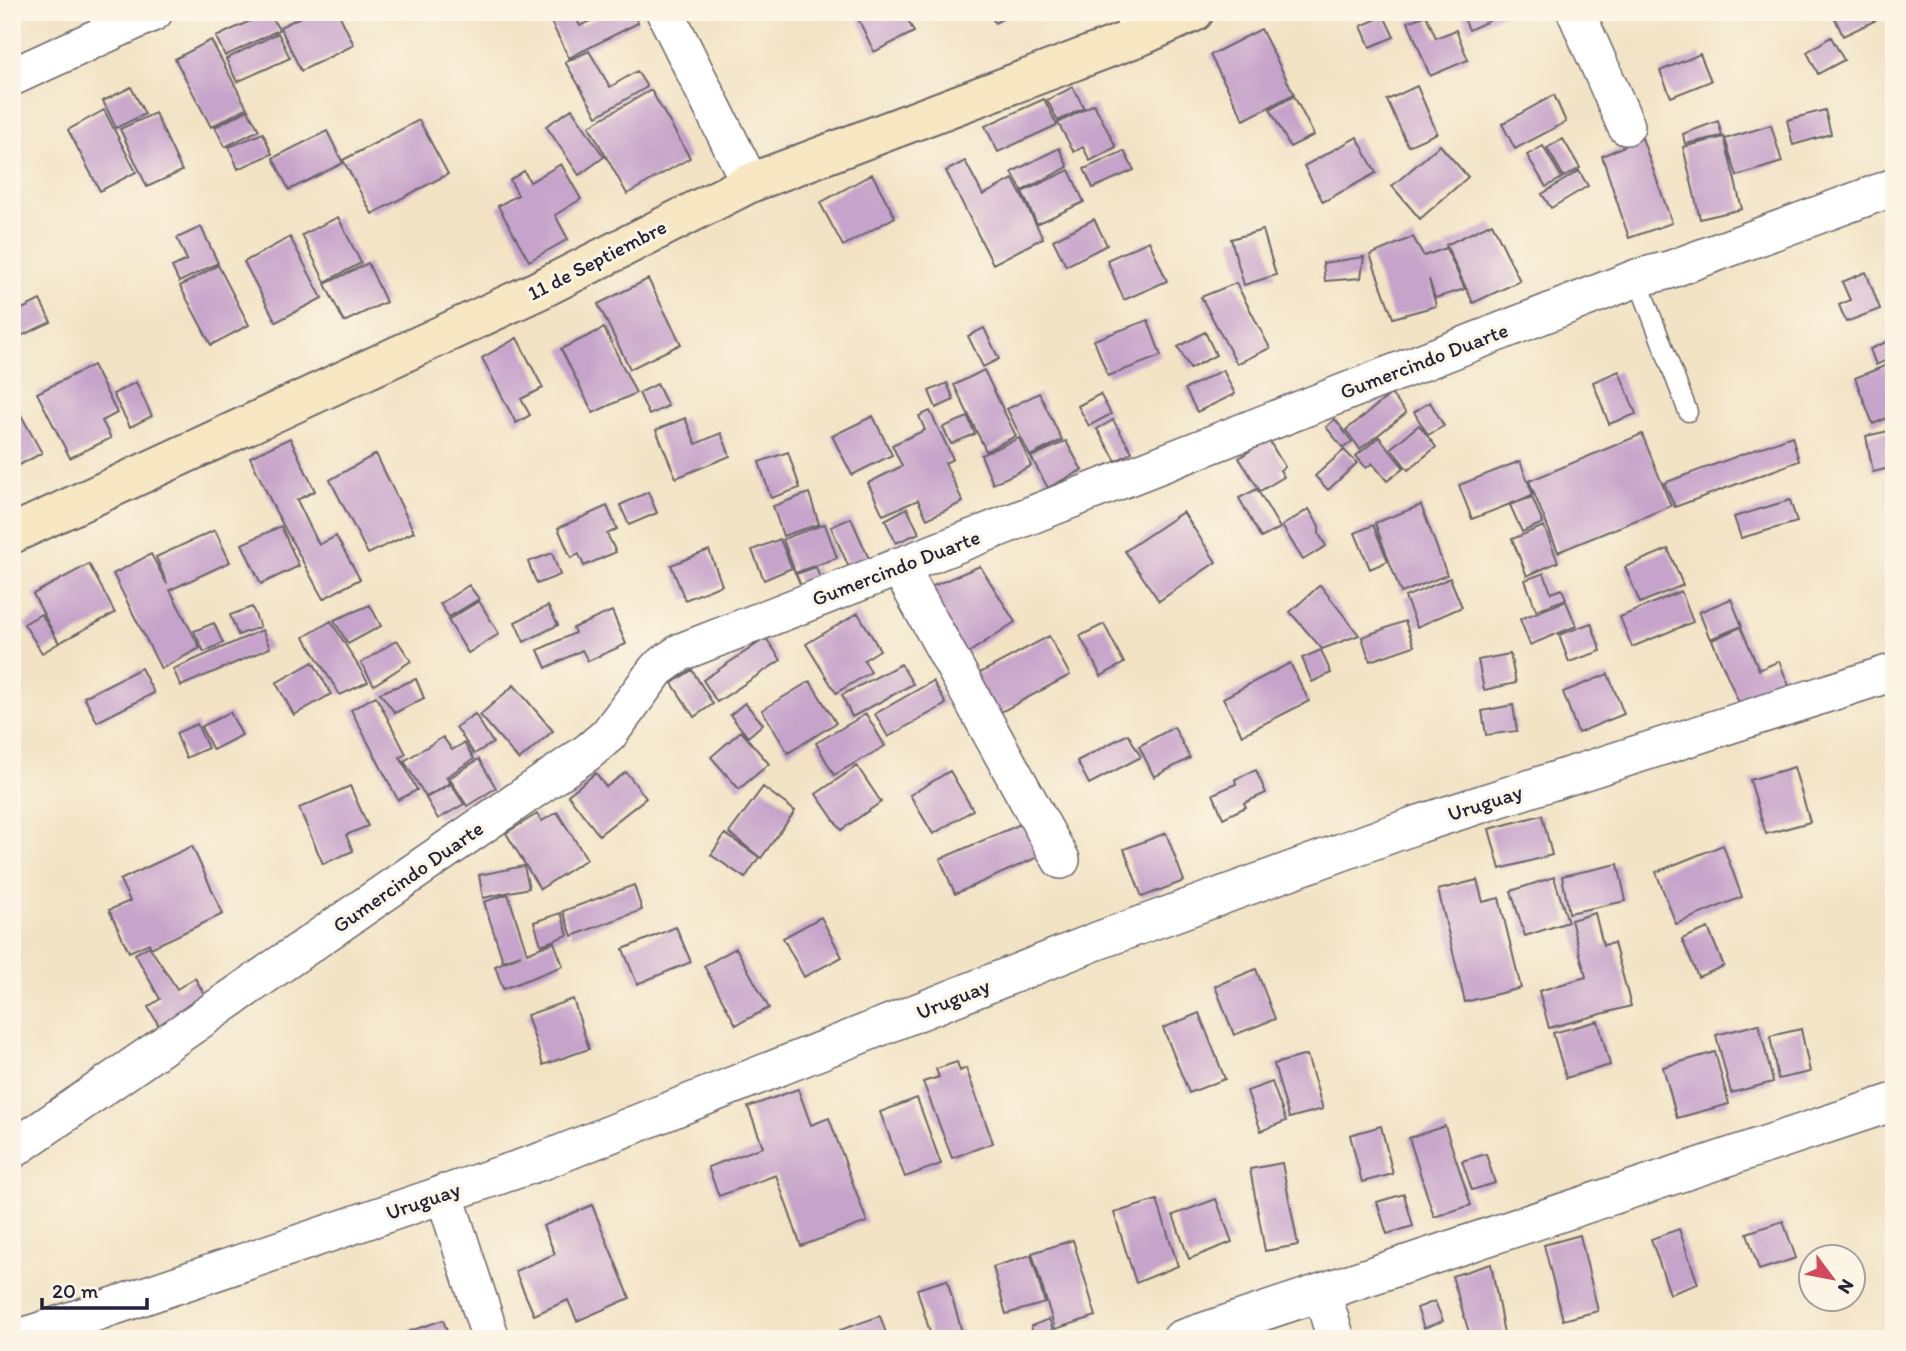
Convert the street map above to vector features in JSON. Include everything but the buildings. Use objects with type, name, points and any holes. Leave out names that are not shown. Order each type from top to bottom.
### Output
[{"type":"main road","name":"11 de Septiembre","points":[[12,534],[537,291],[750,183],[1137,24],[1194,12]]},
{"type":"street","points":[[12,77],[154,12]]},
{"type":"street","points":[[665,12],[750,183]]},
{"type":"street","points":[[1576,12],[1626,126]]},
{"type":"street","name":"Gumercindo Duarte","points":[[12,1150],[588,752],[608,735],[657,669],[681,652],[1637,278],[1669,270],[1894,187]]},
{"type":"street","points":[[899,566],[1061,860]]},
{"type":"street","name":"Uruguay","points":[[14,1337],[545,1160],[1097,942],[1416,825],[1894,672]]},
{"type":"street","points":[[1181,1339],[1894,1102]]},
{"type":"street","points":[[444,1194],[491,1339]]},
{"type":"street","points":[[1322,1293],[1336,1339]]},
{"type":"lane","points":[[1637,278],[1688,412]]}]
